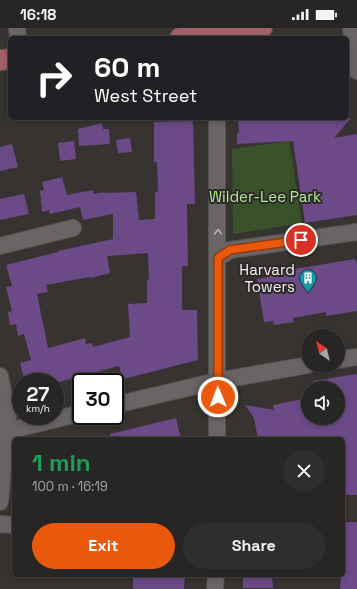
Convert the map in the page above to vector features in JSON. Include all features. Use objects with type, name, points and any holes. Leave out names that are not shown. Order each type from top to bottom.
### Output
[{"type":"main road","points":[[198,36],[262,28]]},
{"type":"street","points":[[351,28],[357,71]]},
{"type":"street","points":[[217,120],[217,437]]},
{"type":"street","points":[[0,246],[73,228]]},
{"type":"street","points":[[218,258],[230,250],[357,232]]},
{"type":"street","points":[[345,359],[357,357]]},
{"type":"street","points":[[124,403],[217,381],[301,366]]},
{"type":"street","points":[[0,376],[8,416],[3,432],[0,502]]},
{"type":"street","points":[[3,432],[72,416]]},
{"type":"street","points":[[0,524],[12,525]]},
{"type":"street","points":[[216,577],[216,589]]},
{"type":"green space","name":"Wilder-Lee Park","points":[[289,141],[302,223],[233,234],[232,149]]},
{"type":"building","points":[[349,118],[351,118],[334,138],[357,134],[357,215],[305,223],[293,141],[237,144],[237,135],[239,132],[238,120],[349,120]]},
{"type":"building","points":[[193,121],[195,204],[187,204],[188,266],[182,266],[182,310],[197,310],[198,360],[124,379],[124,373],[121,373],[119,366],[93,373],[72,373],[72,379],[64,381],[64,373],[23,373],[20,363],[31,360],[24,334],[18,336],[16,324],[10,325],[8,312],[12,311],[6,287],[12,286],[6,265],[58,251],[113,239],[113,214],[83,220],[80,207],[50,214],[49,210],[42,212],[40,191],[44,190],[42,182],[62,177],[67,195],[93,190],[94,194],[105,192],[136,192],[139,220],[155,219],[155,192],[158,192],[157,162],[154,162],[154,122]],"holes":[[[148,253],[149,280],[147,280],[147,303],[128,304],[130,337],[93,347],[92,343],[86,344],[85,338],[48,348],[37,294],[48,292],[46,285],[90,278],[110,273],[107,256]]]},
{"type":"building","points":[[102,123],[103,129],[109,129],[110,144],[79,146],[78,129]]},
{"type":"building","points":[[130,138],[132,152],[118,153],[116,140]]},
{"type":"building","points":[[74,141],[76,159],[60,161],[58,143]]},
{"type":"building","points":[[12,144],[18,167],[0,171],[0,147]]},
{"type":"building","points":[[24,194],[29,214],[0,220],[0,199]]},
{"type":"building","name":"Harvard Towers","points":[[355,259],[357,262],[357,311],[326,316],[326,312],[293,318],[294,322],[274,325],[273,321],[264,322],[257,279],[266,278],[265,274]]},
{"type":"building","points":[[357,374],[357,495],[345,495],[345,437],[258,437],[254,418],[245,405],[274,410],[273,405],[301,399],[301,425],[345,425],[345,381],[313,381]]},
{"type":"building","points":[[176,418],[181,437],[110,437],[110,434]]},
{"type":"building","points":[[345,522],[357,522],[357,589],[340,589],[341,577],[345,577]]},
{"type":"building","points":[[133,577],[185,577],[184,589],[133,589]]},
{"type":"building","points":[[243,577],[272,577],[273,588],[243,588]]},
{"type":"place","name":"Harvard Towers","points":[[308,293]]},
{"type":"route","points":[[218,397],[218,258],[230,250],[301,240]]}]
